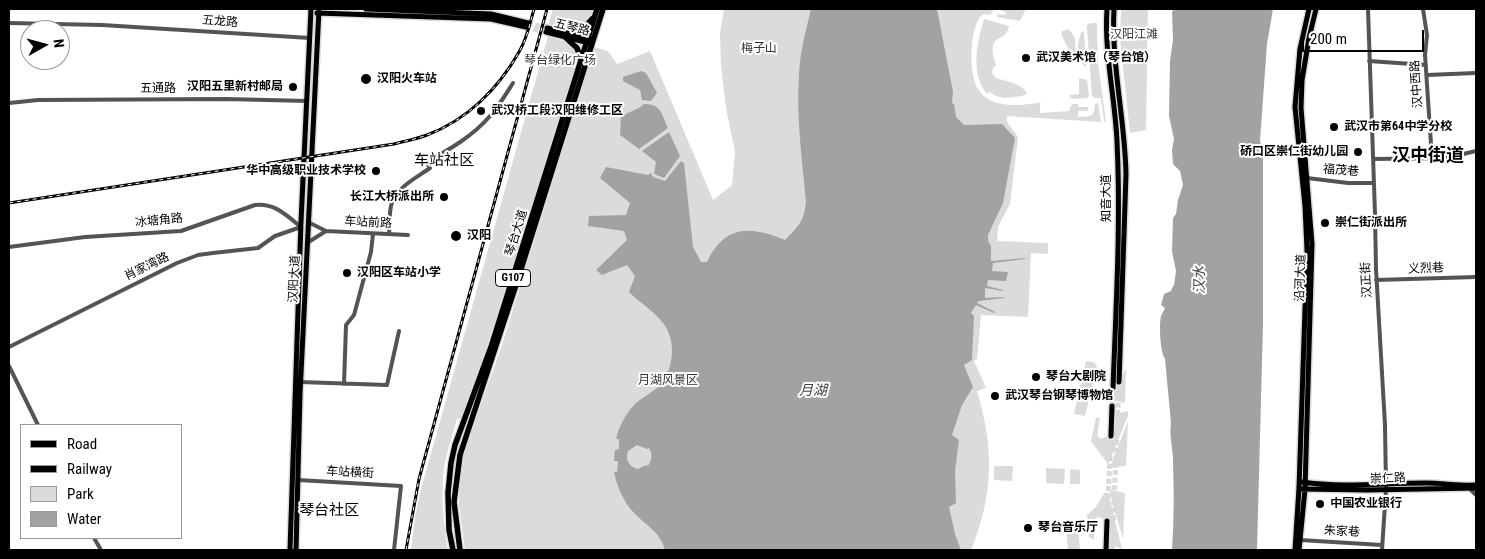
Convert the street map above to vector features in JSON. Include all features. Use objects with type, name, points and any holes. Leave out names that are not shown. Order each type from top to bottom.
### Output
[{"type":"highway","name":"琴台大道","points":[[453,550],[449,530],[448,494],[455,445],[491,346],[581,61],[603,9]]},
{"type":"highway","name":"琴台大道","points":[[460,550],[454,502],[460,455],[499,339],[590,41],[596,11]]},
{"type":"highway","points":[[581,61],[578,50],[566,35],[587,26],[596,11]]},
{"type":"main road","points":[[311,11],[486,18],[527,25],[491,14],[366,9]]},
{"type":"main road","name":"知音大道","points":[[1107,9],[1106,44],[1117,151],[1118,199],[1113,388]]},
{"type":"main road","name":"知音大道","points":[[1114,9],[1114,44],[1124,130],[1126,174],[1120,382]]},
{"type":"main road","name":"沿河大道","points":[[1295,550],[1302,485],[1307,250],[1305,206],[1295,107],[1300,49],[1309,9]]},
{"type":"main road","name":"沿河大道","points":[[1299,550],[1303,499],[1302,485],[1305,473],[1312,244],[1301,108],[1309,38],[1316,9]]},
{"type":"main road","name":"汉阳大道","points":[[290,550],[301,227],[311,11]]},
{"type":"main road","name":"汉阳大道","points":[[296,550],[300,382],[319,11]]},
{"type":"main road","name":"五琴路","points":[[546,30],[590,41]]},
{"type":"main road","points":[[1111,436],[1112,406]]},
{"type":"main road","points":[[1305,473],[1314,483],[1322,487]]},
{"type":"main road","name":"崇仁路","points":[[1302,485],[1322,487],[1474,487]]},
{"type":"main road","points":[[1303,499],[1311,490],[1322,487]]},
{"type":"main road","points":[[1106,550],[1107,521]]},
{"type":"street","name":"汉正街","points":[[1368,9],[1368,61],[1374,183],[1376,280],[1384,399],[1386,487],[1382,550]]},
{"type":"street","name":"汉中西路","points":[[1423,9],[1427,35],[1426,75],[1432,159]]},
{"type":"street","name":"五龙路","points":[[9,23],[102,25],[310,38]]},
{"type":"street","points":[[1368,61],[1426,65]]},
{"type":"street","points":[[1426,75],[1476,73]]},
{"type":"street","points":[[389,234],[391,206],[401,189],[430,168],[426,162],[444,154],[470,136],[490,117],[513,83]]},
{"type":"street","name":"五通路","points":[[9,102],[38,100],[226,99],[307,101]]},
{"type":"street","points":[[1373,159],[1446,158],[1476,151]]},
{"type":"street","name":"福茂巷","points":[[1307,178],[1348,183],[1374,183]]},
{"type":"street","name":"冰塘角路","points":[[9,247],[85,237],[181,231],[255,205],[266,204],[282,212],[301,227]]},
{"type":"street","points":[[307,244],[326,231],[308,222]]},
{"type":"street","name":"肖家湾路","points":[[9,347],[177,263],[198,255],[213,252],[258,248],[275,236],[301,227]]},
{"type":"street","name":"车站前路","points":[[326,231],[408,235]]},
{"type":"street","points":[[344,384],[346,325],[354,315],[371,252],[373,234]]},
{"type":"street","name":"义烈巷","points":[[1376,280],[1476,277]]},
{"type":"street","points":[[300,382],[388,385],[398,332]]},
{"type":"street","points":[[9,366],[38,424]]},
{"type":"street","name":"车站横街","points":[[298,480],[402,486],[394,550]]},
{"type":"street","points":[[1474,487],[1476,495]]},
{"type":"street","points":[[95,539],[101,550]]},
{"type":"street","name":"朱家巷","points":[[1300,540],[1382,544]]},
{"type":"green space","points":[[553,9],[594,9],[591,18],[586,23],[576,27],[548,25]]},
{"type":"green space","name":"月湖","points":[[724,9],[994,9],[990,15],[983,14],[978,20],[973,38],[972,69],[977,88],[985,96],[992,101],[1007,105],[1054,101],[1040,103],[1040,113],[1069,111],[1072,104],[1078,104],[1078,107],[1089,107],[1087,111],[1078,111],[1078,117],[1091,116],[1094,112],[1095,104],[1098,103],[1101,122],[1007,116],[1007,122],[1018,137],[1010,204],[998,227],[997,241],[1048,243],[1048,254],[1031,253],[1028,317],[981,315],[977,359],[974,361],[986,388],[977,391],[983,412],[989,452],[989,471],[984,509],[971,550],[465,550],[459,505],[460,473],[464,452],[502,345],[594,47],[608,51],[617,64],[650,51],[713,200],[732,185],[735,152],[726,108],[721,66],[720,33]]},
{"type":"green space","points":[[998,9],[1026,9],[1020,21],[997,17],[997,14],[1003,15],[1007,13]]},
{"type":"green space","name":"汉阳江滩","points":[[1121,9],[1148,9],[1146,130],[1130,133],[1120,40]]},
{"type":"green space","points":[[984,19],[1009,26],[1007,32],[994,42],[993,54],[996,65],[992,73],[996,78],[1013,83],[1024,89],[1027,93],[1023,96],[1004,98],[989,92],[987,94],[982,86],[978,77],[976,58]]},
{"type":"green space","points":[[1097,23],[1098,63],[1106,122],[1104,121],[1101,98],[1092,96],[1087,28],[1087,25]]},
{"type":"green space","points":[[1069,29],[1075,38],[1076,59],[1072,57],[1061,34],[1062,31]]},
{"type":"green space","points":[[1082,31],[1084,32],[1085,67],[1080,59],[1078,50]]},
{"type":"green space","name":"琴台绿化广场","points":[[548,36],[565,42],[573,48],[578,58],[578,64],[463,420],[457,418],[448,449],[444,468],[443,499],[448,550],[411,550],[421,489]]},
{"type":"green space","points":[[1079,78],[1087,80],[1089,96],[1087,98],[1072,99],[1069,95],[1079,94]]},
{"type":"green space","points":[[1086,361],[1094,362],[1097,366],[1085,416],[1074,414]]},
{"type":"green space","points":[[1125,370],[1125,403],[1100,398],[1101,393],[1119,382]]},
{"type":"green space","points":[[1128,411],[1128,416],[1108,464],[1091,441],[1096,418],[1100,417],[1097,436],[1101,439],[1113,434],[1114,414]]},
{"type":"green space","points":[[1128,421],[1126,466],[1111,468],[1111,465]]},
{"type":"green space","points":[[994,466],[1013,466],[1012,481],[994,480]]},
{"type":"green space","points":[[1046,468],[1065,469],[1064,484],[1046,483]]},
{"type":"green space","points":[[1070,469],[1080,470],[1080,484],[1070,484]]},
{"type":"green space","points":[[1110,490],[1125,493],[1123,539],[1110,494]]},
{"type":"green space","points":[[1104,493],[1108,493],[1122,549],[1109,544],[1108,521],[1098,517],[1094,519],[1094,540],[1089,537],[1087,515],[1096,507]]},
{"type":"green space","points":[[1066,525],[1078,528],[1080,550],[1068,550]]},
{"type":"water","name":"月湖","points":[[811,9],[937,9],[953,92],[952,103],[954,104],[956,117],[964,125],[1002,124],[1015,138],[1003,203],[988,235],[988,241],[991,246],[991,261],[1025,259],[993,263],[992,271],[1008,272],[1006,281],[988,280],[987,286],[1003,291],[985,288],[985,298],[1004,298],[979,301],[977,303],[994,313],[976,305],[971,313],[974,316],[972,360],[964,365],[973,387],[962,405],[952,435],[959,440],[955,471],[956,503],[949,507],[961,550],[665,550],[660,538],[628,505],[615,478],[614,472],[617,472],[618,461],[614,461],[615,450],[619,449],[619,439],[616,439],[621,425],[634,405],[663,381],[668,373],[672,347],[663,323],[629,292],[635,276],[627,265],[602,275],[596,270],[627,240],[624,231],[588,226],[589,216],[626,215],[630,203],[600,178],[606,167],[648,175],[651,173],[653,177],[665,181],[681,161],[684,163],[693,247],[701,262],[707,262],[722,241],[740,232],[761,232],[785,240],[800,223],[806,202],[798,90],[801,58]],"holes":[[[637,445],[649,448],[651,455],[648,466],[646,465],[638,469],[630,465],[627,460],[628,451]]]},
{"type":"water","name":"汉水","points":[[1174,9],[1273,9],[1267,44],[1260,140],[1263,159],[1263,324],[1257,550],[1172,550],[1174,506],[1173,456],[1165,359],[1161,344],[1160,325],[1161,316],[1165,308],[1161,305],[1164,294],[1171,291],[1174,285],[1176,271],[1172,251],[1173,218],[1176,214],[1183,185],[1180,171],[1173,164],[1172,150],[1174,139],[1169,116],[1170,61],[1173,40],[1172,12]]},
{"type":"water","points":[[641,71],[646,73],[657,93],[651,101],[642,100],[640,90],[623,81],[623,77]]},
{"type":"water","points":[[644,104],[650,104],[658,108],[668,128],[639,149],[620,135],[621,116]]},
{"type":"water","points":[[669,132],[680,156],[664,178],[654,174],[656,162],[642,151]]},
{"type":"tunnel","points":[[528,23],[547,28]]},
{"type":"tunnel","points":[[526,27],[546,32]]},
{"type":"tunnel","points":[[1112,550],[1119,382]]},
{"type":"tunnel","points":[[1112,406],[1113,388]]},
{"type":"tunnel","points":[[1107,521],[1111,436]]},
{"type":"railway","points":[[9,203],[394,144],[427,135],[455,121],[491,91],[511,66],[522,47],[534,9]]},
{"type":"railway","points":[[406,550],[419,479],[547,9]]},
{"type":"place","name":"武汉美术馆（琴台馆）","points":[[1026,58]]},
{"type":"place","name":"汉阳火车站","points":[[366,79]]},
{"type":"place","name":"汉阳五里新村邮局","points":[[293,87]]},
{"type":"place","name":"武汉桥工段汉阳维修工区","points":[[481,111]]},
{"type":"place","name":"武汉市第64中学分校","points":[[1334,127]]},
{"type":"place","name":"硚口区崇仁街幼儿园","points":[[1358,152]]},
{"type":"place","name":"华中高级职业技术学校","points":[[376,171]]},
{"type":"place","name":"长江大桥派出所","points":[[444,197]]},
{"type":"place","name":"崇仁街派出所","points":[[1325,223]]},
{"type":"place","name":"汉阳","points":[[456,236]]},
{"type":"place","name":"汉阳区车站小学","points":[[347,273]]},
{"type":"place","name":"琴台大剧院","points":[[1036,377]]},
{"type":"place","name":"武汉琴台钢琴博物馆","points":[[995,396]]},
{"type":"place","name":"中国农业银行","points":[[1320,504]]},
{"type":"place","name":"琴台音乐厅","points":[[1028,528]]},
{"type":"district","name":"汉中街道","points":[[1428,156]]},
{"type":"district","name":"车站社区","points":[[444,161]]},
{"type":"district","name":"琴台社区","points":[[329,511]]},
{"type":"park label","name":"梅子山","points":[[759,49]]},
{"type":"park label","name":"月湖风景区","points":[[668,381]]}]
